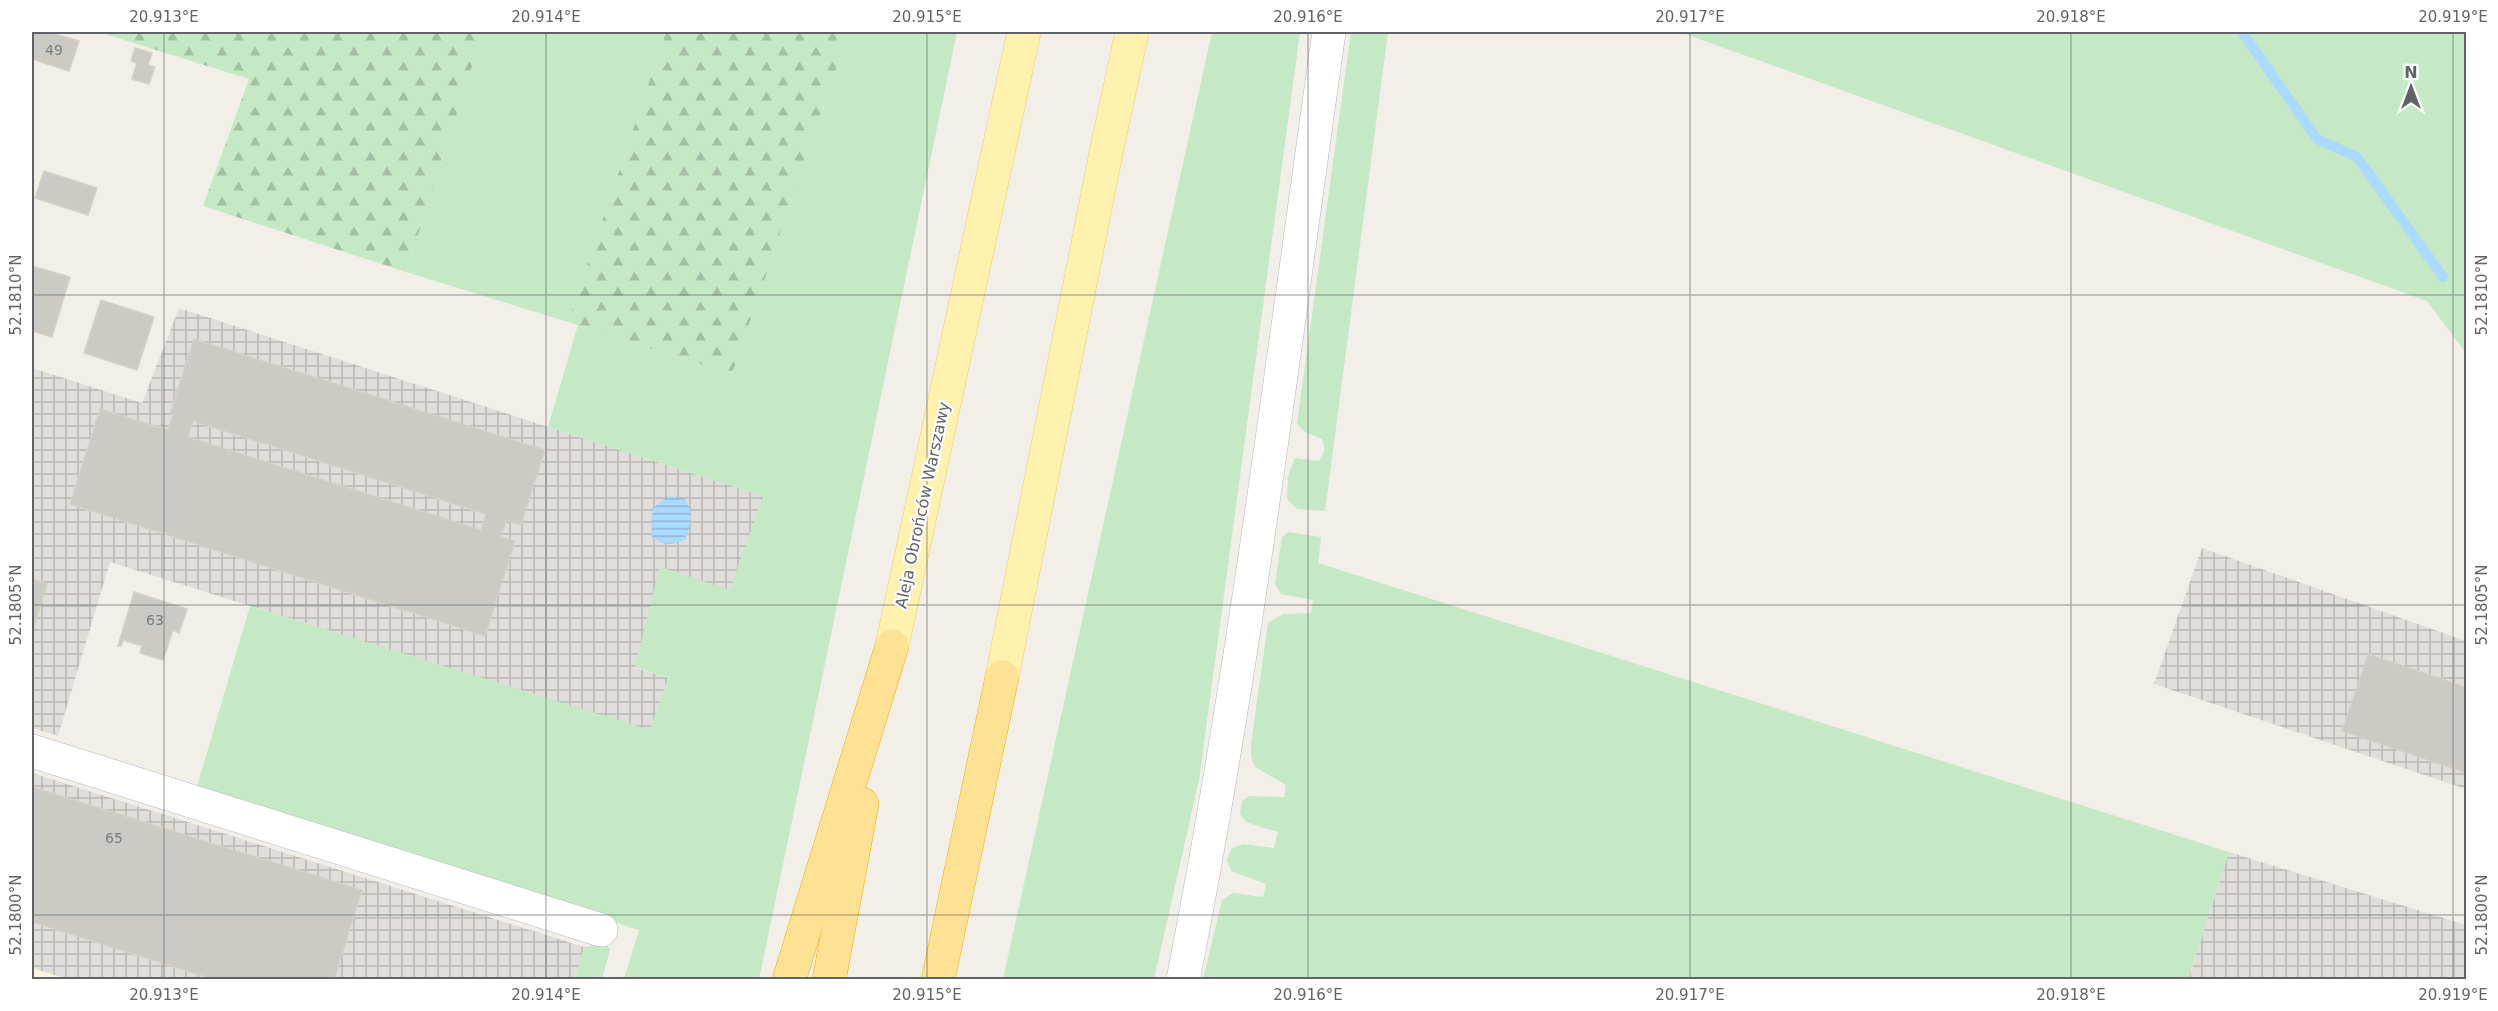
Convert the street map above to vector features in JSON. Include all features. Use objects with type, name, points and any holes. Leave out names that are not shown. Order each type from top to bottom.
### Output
[{"type":"highway","points":[[789,980],[892,646]]},
{"type":"highway","name":"Aleja Obrońców Warszawy","points":[[829,980],[892,646]]},
{"type":"highway","points":[[938,980],[1002,677]]},
{"type":"main road","name":"Aleja Obrońców Warszawy","points":[[892,646],[1024,32]]},
{"type":"main road","points":[[1002,677],[1132,32]]},
{"type":"street","points":[[1183,980],[1208,854],[1232,706],[1329,32]]},
{"type":"street","points":[[32,751],[601,930]]},
{"type":"shaded area","points":[[179,308],[763,496],[730,591],[660,567],[636,668],[668,678],[650,731],[110,562],[58,736],[32,728],[32,368],[142,403]]},
{"type":"shaded area","points":[[2202,548],[2466,641],[2466,789],[2154,684]]},
{"type":"shaded area","points":[[32,773],[584,947],[575,979],[70,980],[32,968]]},
{"type":"shaded area","points":[[2229,852],[2466,925],[2466,979],[2188,980]]},
{"type":"shaded area","points":[[32,968],[70,979],[32,979]]},
{"type":"green space","points":[[109,32],[483,32],[406,272],[203,206],[249,79],[108,35]]},
{"type":"green space","points":[[483,32],[666,32],[568,322],[406,272]]},
{"type":"green space","points":[[666,32],[849,32],[732,374],[568,322]]},
{"type":"green space","points":[[849,32],[957,32],[759,979],[624,979],[639,930],[196,790],[250,606],[650,730],[668,678],[635,667],[660,567],[730,590],[763,496],[548,427],[578,325],[732,374]]},
{"type":"green space","points":[[1212,32],[1300,32],[1199,780],[1154,979],[1003,979]]},
{"type":"green space","points":[[1351,32],[1388,32],[1325,511],[1297,509],[1287,499],[1288,476],[1295,458],[1319,461],[1325,450],[1322,439],[1305,432],[1297,424]]},
{"type":"green space","points":[[1680,32],[2466,32],[2466,353],[2427,301]]},
{"type":"green space","points":[[1288,532],[1321,537],[1318,563],[2229,852],[2188,979],[1203,979],[1222,900],[1233,893],[1263,897],[1266,884],[1231,871],[1227,859],[1232,848],[1243,844],[1274,848],[1278,832],[1246,822],[1240,814],[1242,801],[1250,796],[1284,797],[1286,785],[1255,767],[1251,756],[1251,744],[1268,623],[1283,614],[1311,613],[1313,600],[1281,594],[1275,584],[1282,537]]},
{"type":"green space","points":[[606,943],[610,950],[602,979],[575,980],[584,947]]},
{"type":"water","points":[[670,496],[685,499],[691,520],[685,540],[668,544],[652,537],[651,523],[655,508]]},
{"type":"building","points":[[32,32],[48,32],[79,41],[69,71],[32,59]]},
{"type":"building","points":[[135,48],[152,53],[148,65],[155,67],[149,84],[132,79],[137,63],[131,61]]},
{"type":"building","points":[[44,171],[97,188],[88,215],[35,198]]},
{"type":"building","points":[[32,266],[70,277],[52,337],[32,331]]},
{"type":"building","points":[[101,300],[154,317],[137,370],[84,353]]},
{"type":"building","points":[[194,339],[545,450],[521,525],[506,520],[501,537],[515,541],[485,636],[70,504],[100,409],[168,430],[173,414],[170,414]],"holes":[[[193,421],[486,514],[481,530],[188,437]]]},
{"type":"building","points":[[32,579],[47,584],[32,634]]},
{"type":"building","points":[[134,592],[187,609],[179,633],[173,630],[163,660],[140,653],[142,646],[123,640],[121,646],[118,646]]},
{"type":"building","points":[[2368,654],[2466,687],[2466,773],[2342,731]]},
{"type":"building","points":[[32,787],[362,890],[334,980],[216,980],[32,922]]},
{"type":"waterway","points":[[2242,32],[2317,139],[2357,157],[2443,277]]}]
